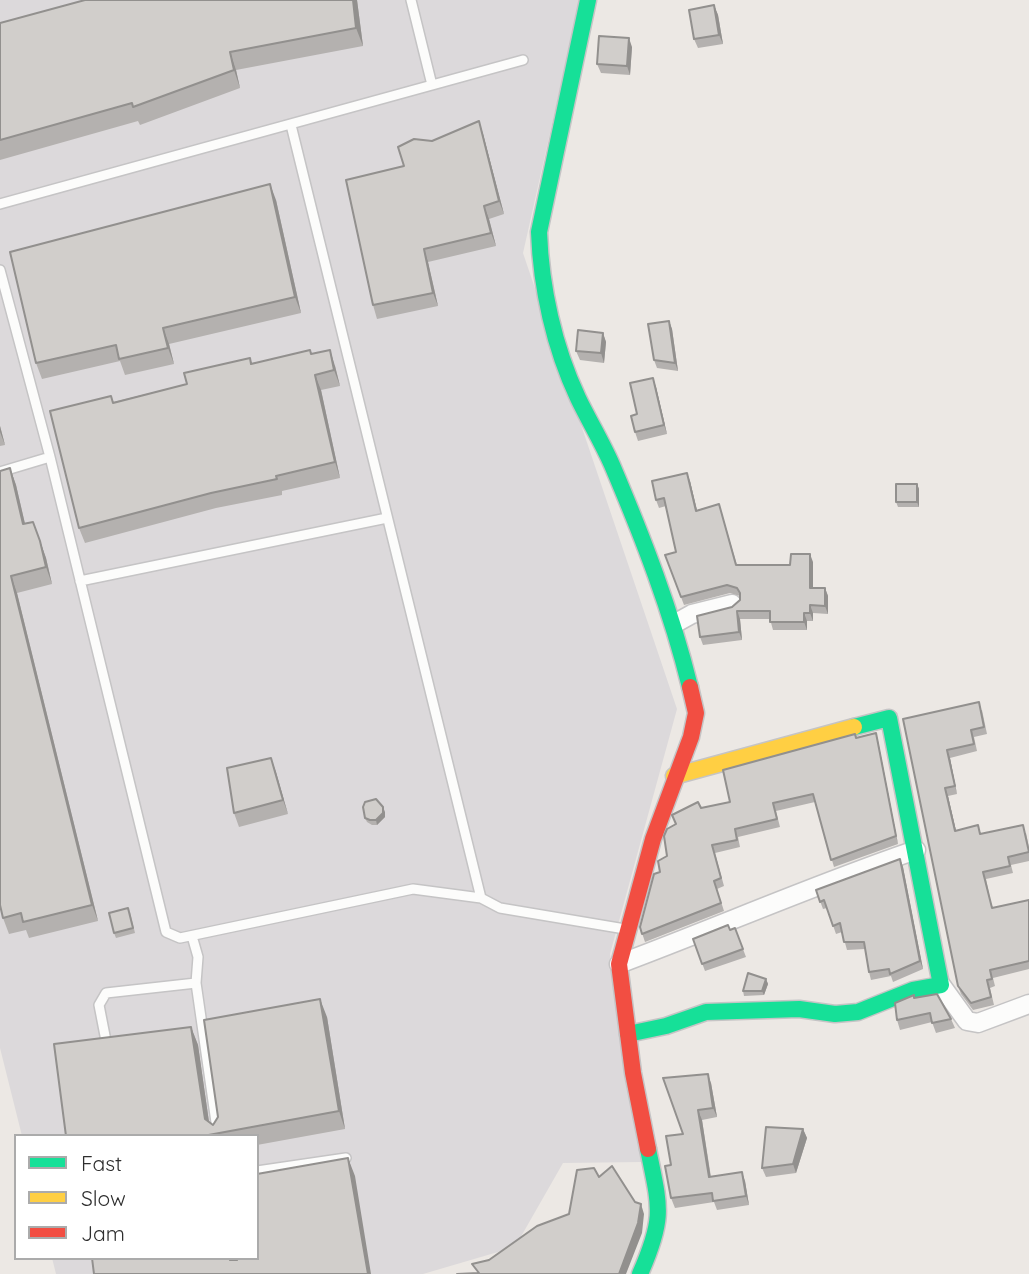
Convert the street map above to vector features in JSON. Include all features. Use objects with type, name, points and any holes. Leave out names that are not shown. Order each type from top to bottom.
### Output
[{"type":"street","points":[[587,0],[539,232],[541,267],[555,336],[577,396],[607,452],[642,536],[674,624],[696,713],[691,737],[674,776],[619,964],[628,1034],[660,1210],[656,1237],[640,1274]]},
{"type":"street","points":[[674,624],[692,614],[732,604]]},
{"type":"street","points":[[674,776],[889,718],[942,985],[967,1021],[978,1023],[1029,1004]]},
{"type":"street","points":[[619,964],[743,917],[845,874],[916,850]]},
{"type":"street","points":[[628,1034],[666,1026],[706,1012],[787,1009],[835,1014],[858,1012],[913,990],[942,985]]},
{"type":"lane","points":[[411,0],[432,85]]},
{"type":"lane","points":[[0,204],[523,60]]},
{"type":"lane","points":[[291,125],[481,898]]},
{"type":"lane","points":[[0,270],[50,457],[166,932],[180,938],[192,936],[413,889],[481,898],[500,908],[627,930]]},
{"type":"lane","points":[[0,472],[50,457]]},
{"type":"lane","points":[[80,581],[387,518]]},
{"type":"lane","points":[[192,936],[198,957],[196,983],[218,1134]]},
{"type":"lane","points":[[107,1046],[99,1005],[106,993],[196,983]]},
{"type":"lane","points":[[259,1171],[346,1157]]},
{"type":"shaded area","points":[[0,0],[580,0],[523,253],[677,709],[610,954],[642,1162],[563,1163],[515,1247],[423,1274],[56,1274],[52,1260],[259,1260],[259,1134],[22,1134],[0,1048]]},
{"type":"building","points":[[85,0],[353,0],[356,28],[230,52],[234,70],[133,107],[132,103],[0,140],[0,23]]},
{"type":"building","points":[[714,5],[719,35],[694,39],[689,10]]},
{"type":"building","points":[[599,36],[629,38],[627,66],[597,64]]},
{"type":"building","points":[[479,121],[499,201],[484,206],[491,233],[424,249],[433,293],[373,305],[346,180],[404,166],[398,147],[414,139],[432,141]]},
{"type":"building","points":[[270,184],[295,297],[163,328],[168,348],[119,359],[116,345],[36,363],[10,252]]},
{"type":"building","points":[[669,321],[675,363],[654,360],[648,324]]},
{"type":"building","points":[[578,330],[603,333],[601,353],[576,351]]},
{"type":"building","points":[[310,350],[311,354],[330,350],[334,370],[315,375],[335,462],[79,528],[50,411],[111,396],[113,403],[187,384],[184,373],[250,358],[251,364]]},
{"type":"building","points":[[653,378],[664,425],[635,432],[631,416],[637,414],[630,383]]},
{"type":"building","points":[[10,468],[23,524],[33,522],[46,567],[11,576],[92,905],[23,922],[21,913],[3,918],[0,905],[0,471]]},
{"type":"building","points":[[687,473],[696,511],[719,504],[736,565],[790,565],[791,554],[810,554],[810,588],[825,588],[825,606],[810,605],[810,613],[804,613],[804,622],[770,622],[770,611],[737,611],[739,632],[700,637],[697,616],[732,607],[740,600],[740,593],[737,588],[727,585],[681,597],[665,555],[676,552],[664,498],[656,500],[652,481]]},
{"type":"building","points":[[896,484],[917,484],[917,502],[896,502]]},
{"type":"building","points":[[979,702],[984,727],[971,730],[974,744],[947,750],[955,786],[945,788],[955,831],[978,825],[980,834],[1023,825],[1029,852],[1008,857],[1010,866],[983,872],[992,908],[1029,900],[1029,961],[990,970],[992,979],[987,980],[991,997],[971,1003],[958,986],[903,719]]},
{"type":"building","points":[[876,733],[896,836],[831,860],[813,794],[773,803],[777,819],[735,829],[737,840],[712,845],[721,878],[714,881],[721,903],[642,934],[640,927],[654,874],[660,872],[658,861],[667,856],[664,836],[667,829],[676,824],[672,815],[698,802],[701,808],[730,802],[723,770],[855,734],[856,738]]},
{"type":"building","points":[[271,758],[283,800],[234,813],[227,768]]},
{"type":"building","points":[[376,799],[383,807],[383,813],[376,820],[365,818],[365,802]]},
{"type":"building","points":[[900,859],[920,961],[890,974],[889,969],[869,972],[864,942],[844,942],[840,923],[833,926],[824,900],[820,902],[816,890]]},
{"type":"building","points":[[128,908],[133,928],[114,933],[109,913]]},
{"type":"building","points":[[728,925],[730,930],[735,928],[743,949],[702,964],[693,939]]},
{"type":"building","points":[[748,973],[766,979],[762,991],[743,991]]},
{"type":"building","points":[[937,994],[951,1019],[932,1023],[930,1013],[897,1020],[895,1003],[914,995],[914,998]]},
{"type":"building","points":[[320,999],[339,1111],[214,1134],[66,1134],[54,1044],[191,1027],[205,1119],[213,1125],[218,1117],[204,1020]]},
{"type":"building","points":[[708,1074],[713,1108],[698,1110],[709,1177],[742,1172],[746,1196],[713,1201],[712,1193],[671,1198],[665,1166],[671,1165],[666,1136],[683,1134],[663,1078]]},
{"type":"building","points":[[766,1127],[803,1129],[793,1164],[762,1168]]},
{"type":"building","points":[[348,1158],[368,1274],[94,1274],[92,1260],[259,1260],[259,1174]]},
{"type":"building","points":[[612,1166],[635,1202],[641,1204],[638,1223],[619,1274],[457,1274],[479,1273],[472,1264],[489,1260],[537,1226],[569,1214],[577,1170],[594,1168],[599,1177]]},
{"type":"traffic: fast","points":[[588,0],[539,232],[543,274],[550,317],[562,358],[578,398],[612,465],[645,547],[665,602],[690,687]]},
{"type":"traffic: fast","points":[[628,1034],[666,1026],[706,1012],[799,1009],[835,1014],[858,1012],[913,990],[941,985],[889,718],[854,727]]},
{"type":"traffic: fast","points":[[640,1274],[653,1239],[658,1212],[648,1149]]},
{"type":"traffic: slow","points":[[674,776],[854,727]]},
{"type":"traffic: jam","points":[[648,1149],[633,1073],[619,964],[653,839],[691,737],[696,713],[690,687]]}]
